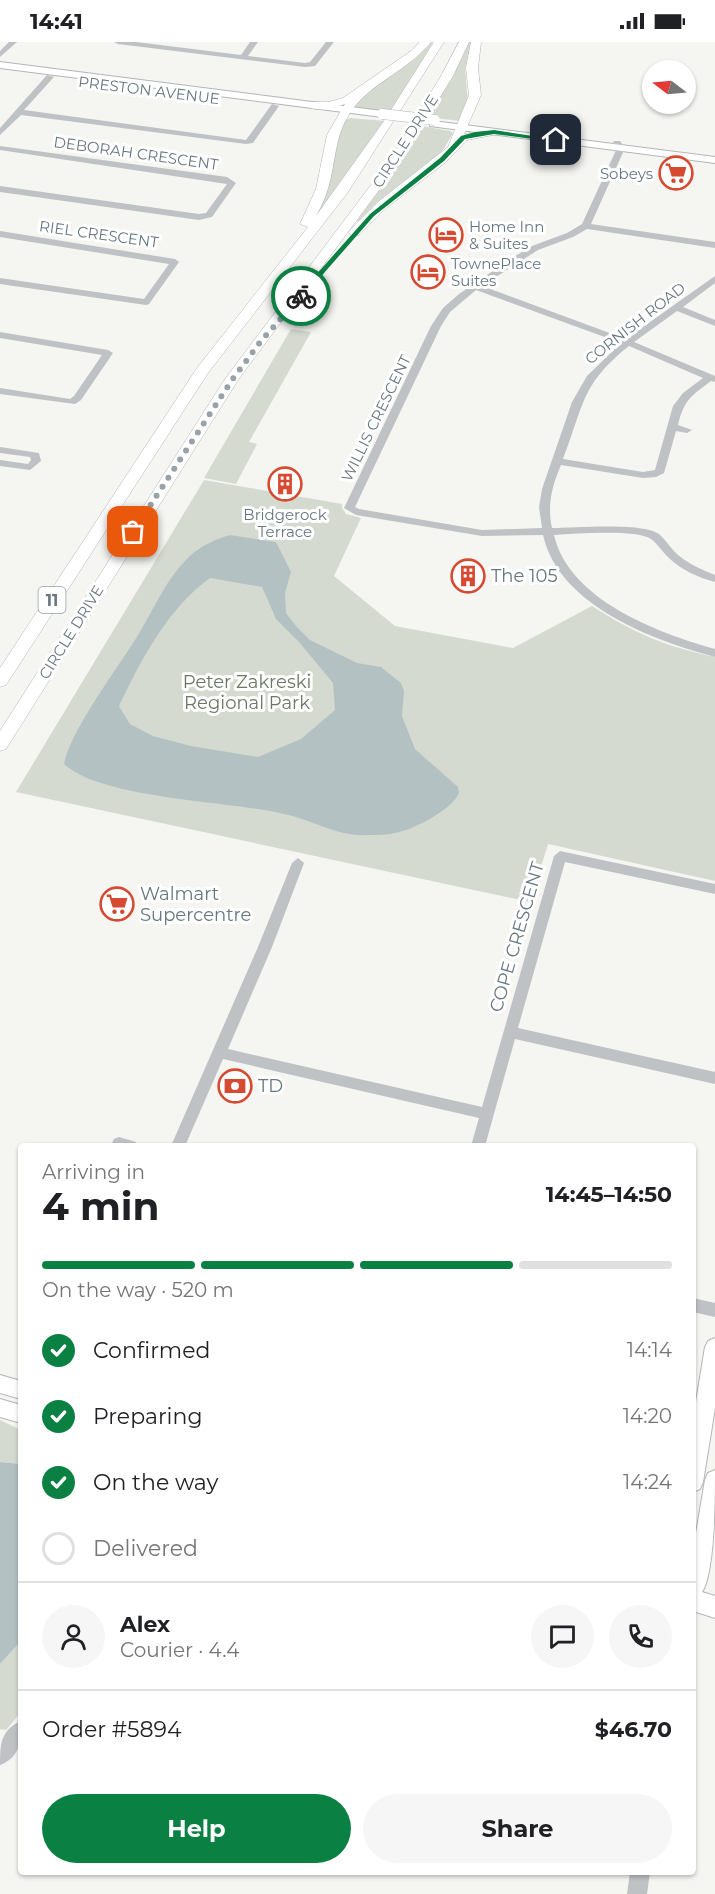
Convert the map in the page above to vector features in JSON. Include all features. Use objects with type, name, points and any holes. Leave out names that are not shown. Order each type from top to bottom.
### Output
[{"type":"highway","points":[[309,108],[339,103],[415,53],[426,42]]},
{"type":"highway","name":"CIRCLE DRIVE","points":[[0,681],[202,371],[344,189],[390,122],[439,42]]},
{"type":"highway","name":"CIRCLE DRIVE","points":[[0,745],[232,380],[394,162],[447,76],[464,42]]},
{"type":"highway","points":[[451,151],[475,95],[472,58],[476,42]]},
{"type":"highway","points":[[228,338],[298,237],[315,207],[334,135],[346,112],[371,82]]},
{"type":"highway","points":[[309,108],[332,120],[334,135]]},
{"type":"highway","points":[[465,122],[476,121],[511,129]]},
{"type":"highway","points":[[261,341],[369,218],[468,135],[494,132]]},
{"type":"main road","name":"PRESTON AVENUE","points":[[0,64],[48,74],[247,103],[277,104]]},
{"type":"main road","name":"PRESTON AVENUE","points":[[0,71],[93,77],[309,108],[434,122],[465,122],[494,132],[715,156]]},
{"type":"main road","name":"PRESTON AVENUE","points":[[511,129],[715,160]]},
{"type":"main road","points":[[696,1464],[715,1347]]},
{"type":"main road","points":[[0,1384],[18,1389]]},
{"type":"main road","points":[[0,1408],[18,1413]]},
{"type":"main road","points":[[715,1480],[699,1586],[715,1606]]},
{"type":"street","points":[[0,55],[13,42]]},
{"type":"street","points":[[118,42],[305,65],[312,64],[330,42]]},
{"type":"street","points":[[174,49],[180,42]]},
{"type":"street","points":[[242,58],[254,42]]},
{"type":"street","points":[[0,133],[48,74]]},
{"type":"street","points":[[19,112],[246,142],[250,141],[277,104]]},
{"type":"street","points":[[617,146],[611,174],[606,177],[586,226],[715,244]]},
{"type":"street","name":"DEBORAH CRESCENT","points":[[0,148],[226,180],[232,183],[209,215],[199,217],[0,189]]},
{"type":"street","name":"WILLIS CRESCENT","points":[[546,532],[482,533],[397,520],[356,512],[349,508],[436,326],[446,310],[475,287],[535,248],[570,236],[586,226]]},
{"type":"street","name":"RIEL CRESCENT","points":[[0,234],[176,261],[146,302],[0,280]]},
{"type":"street","name":"CORNISH ROAD","points":[[715,279],[629,343],[590,379],[581,396],[557,461],[544,504],[546,532],[555,555],[571,577],[612,611],[659,636],[715,653]]},
{"type":"street","points":[[475,287],[629,343],[712,378]]},
{"type":"street","points":[[677,308],[715,323]]},
{"type":"street","points":[[0,334],[108,353],[78,398],[72,402],[0,391]]},
{"type":"street","points":[[557,461],[643,476],[656,474],[660,471],[678,406],[686,395],[712,378]]},
{"type":"street","points":[[672,427],[687,430]]},
{"type":"street","points":[[0,450],[34,455],[36,461],[30,467],[0,463]]},
{"type":"street","points":[[546,532],[620,530],[648,533],[656,537],[674,557],[693,570],[715,579]]},
{"type":"street","name":"COPE CRESCENT","points":[[479,1143],[560,856],[715,889]]},
{"type":"street","points":[[179,1143],[265,947],[298,863]]},
{"type":"street","points":[[510,1032],[715,1078]]},
{"type":"street","points":[[218,1052],[487,1114]]},
{"type":"street","points":[[696,1306],[715,1310]]},
{"type":"street","points":[[0,1756],[18,1735]]},
{"type":"street","points":[[637,1894],[640,1875]]},
{"type":"green space","points":[[428,42],[433,42],[392,113],[355,108],[363,96]]},
{"type":"green space","points":[[470,42],[465,68],[468,104],[460,121],[427,117]]},
{"type":"green space","points":[[350,118],[386,121],[312,222],[328,187],[333,150],[345,120]]},
{"type":"green space","points":[[422,126],[453,133],[442,152],[357,224],[358,217]]},
{"type":"green space","points":[[291,329],[311,332],[249,442],[257,444],[236,484],[204,478]]},
{"type":"green space","name":"Peter Zakreski Regional Park","points":[[204,480],[342,504],[346,514],[361,518],[334,576],[395,626],[513,648],[592,606],[651,638],[715,657],[715,881],[548,844],[530,902],[16,792]]},
{"type":"green space","points":[[0,1420],[18,1429],[18,1464],[0,1462]]},
{"type":"green space","points":[[18,1644],[18,1716],[6,1730],[0,1729],[0,1664]]},
{"type":"shaded area","points":[[230,535],[276,542],[291,572],[285,593],[286,613],[310,640],[357,663],[381,667],[401,683],[404,691],[402,716],[415,749],[458,787],[459,793],[449,806],[421,824],[403,831],[385,835],[357,835],[336,831],[284,814],[136,792],[107,785],[82,776],[64,764],[84,719],[135,640],[173,575],[195,552],[209,543]],"holes":[[[210,578],[262,587],[276,619],[299,642],[333,683],[335,710],[301,739],[258,757],[191,746],[153,736],[130,724],[119,706],[146,653],[181,604]]]},
{"type":"shaded area","points":[[0,1462],[18,1464],[18,1644],[0,1664]]},
{"type":"way so far","points":[[133,532],[232,380],[261,341],[301,296]]},
{"type":"place","name":"Sobeys","points":[[676,173]]},
{"type":"place","name":"Home Inn & Suites","points":[[446,235]]},
{"type":"place","name":"TownePlace Suites","points":[[428,272]]},
{"type":"place","name":"Bridgerock Terrace","points":[[285,484]]},
{"type":"place","name":"The 105","points":[[468,576]]},
{"type":"place","name":"Walmart Supercentre","points":[[117,904]]},
{"type":"place","name":"TD","points":[[235,1086]]},
{"type":"route","points":[[301,296],[328,262],[382,205],[442,159],[463,138],[468,135],[494,132],[556,140]]}]
